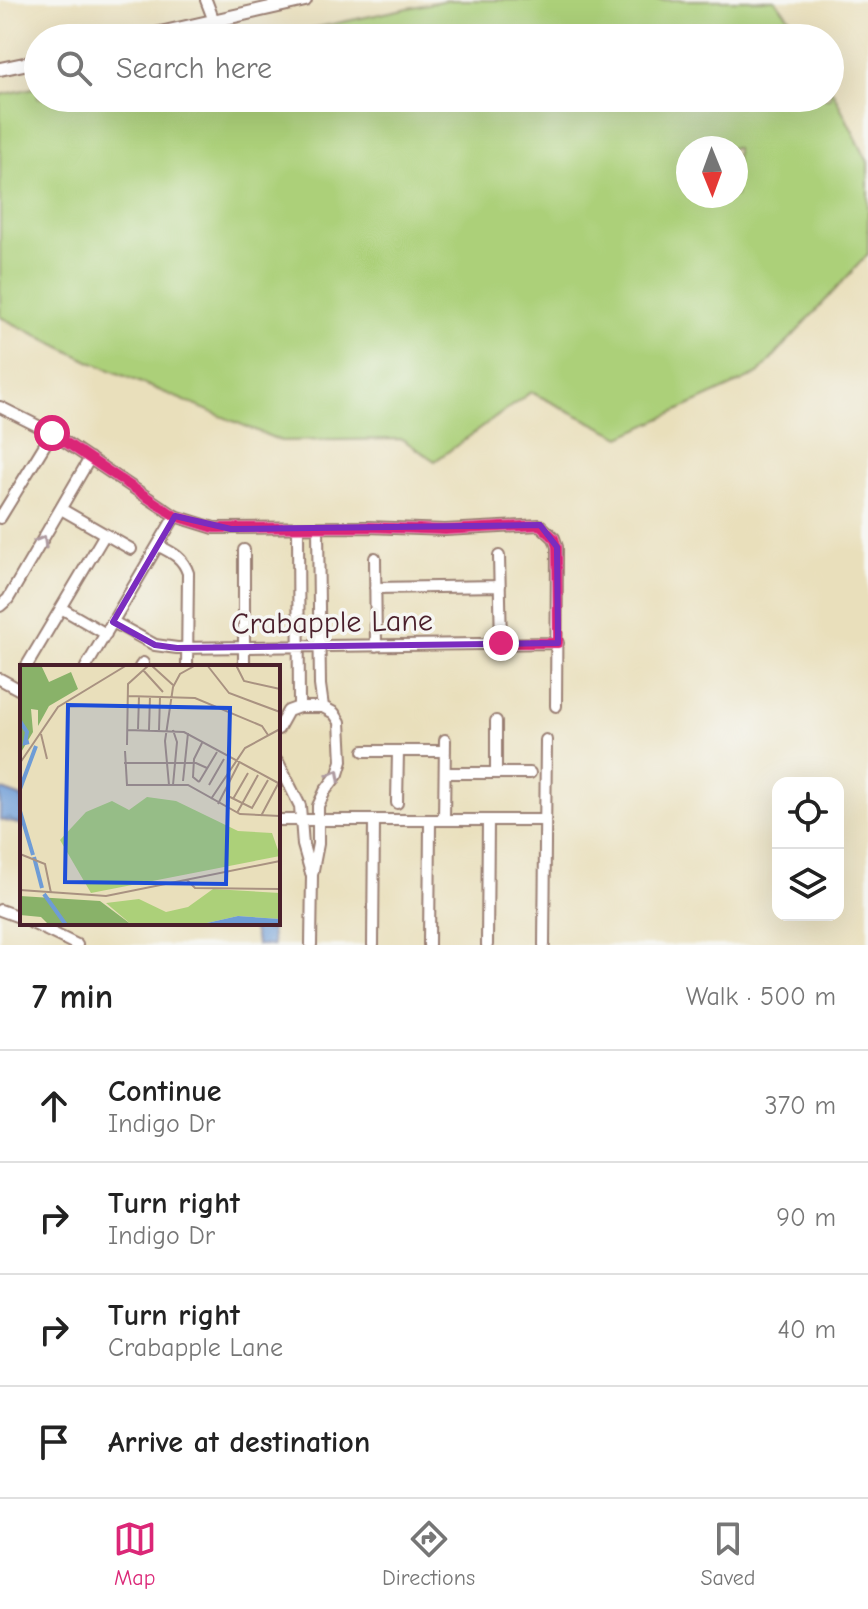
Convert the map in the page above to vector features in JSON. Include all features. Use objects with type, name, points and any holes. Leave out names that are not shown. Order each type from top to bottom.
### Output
[{"type":"main road","points":[[201,24],[305,0]]},
{"type":"main road","points":[[0,69],[24,64]]},
{"type":"street","points":[[206,0],[214,21]]},
{"type":"street","points":[[0,407],[52,433],[175,516],[214,528],[435,530],[540,525],[554,538],[557,547],[556,706]]},
{"type":"street","points":[[0,518],[52,433]]},
{"type":"street","points":[[0,606],[8,599],[90,458]]},
{"type":"street","points":[[61,509],[131,549]]},
{"type":"street","points":[[87,665],[175,516]]},
{"type":"street","points":[[318,528],[323,707]]},
{"type":"street","points":[[298,529],[299,707]]},
{"type":"street","points":[[27,665],[105,534]]},
{"type":"street","points":[[159,546],[176,555],[185,564],[188,573],[187,665]]},
{"type":"street","points":[[244,550],[244,665]]},
{"type":"street","points":[[499,556],[501,643]]},
{"type":"street","points":[[375,558],[376,646]]},
{"type":"street","points":[[375,588],[500,586]]},
{"type":"street","points":[[61,608],[106,634]]},
{"type":"street","name":"Crabapple Lane","points":[[113,622],[155,645],[188,648],[558,643]]},
{"type":"street","points":[[0,679],[20,690]]},
{"type":"street","points":[[280,725],[288,711],[299,707],[323,707],[334,713],[340,722],[342,761],[338,774],[318,806],[318,844],[312,875],[311,945]]},
{"type":"street","points":[[496,721],[496,773]]},
{"type":"street","points":[[544,945],[546,740]]},
{"type":"street","points":[[364,751],[398,751],[445,745],[444,820]]},
{"type":"street","points":[[397,803],[398,751]]},
{"type":"street","points":[[280,765],[294,789],[302,819],[303,845],[312,875]]},
{"type":"street","points":[[445,773],[530,773]]},
{"type":"street","points":[[280,820],[544,820]]},
{"type":"street","points":[[373,945],[374,820]]},
{"type":"street","points":[[487,945],[488,820]]},
{"type":"street","points":[[429,945],[430,821]]},
{"type":"street","points":[[0,910],[20,917]]},
{"type":"street","points":[[36,925],[77,945]]},
{"type":"highlighted area","points":[[175,516],[231,529],[540,525],[557,547],[558,643],[177,648],[155,645],[113,622]]},
{"type":"green space","points":[[446,0],[775,0],[795,24],[333,24]]},
{"type":"green space","points":[[24,90],[24,112],[843,112],[868,162],[868,254],[758,374],[621,437],[531,392],[435,461],[402,439],[281,441],[91,362],[0,317],[0,95]]},
{"type":"water","points":[[0,789],[20,796],[20,825],[0,820]]},
{"type":"water","points":[[252,925],[270,925],[273,945],[257,945]]},
{"type":"route","points":[[52,433],[175,516],[214,528],[445,530],[540,525],[554,538],[557,547],[558,643],[501,643]]}]
